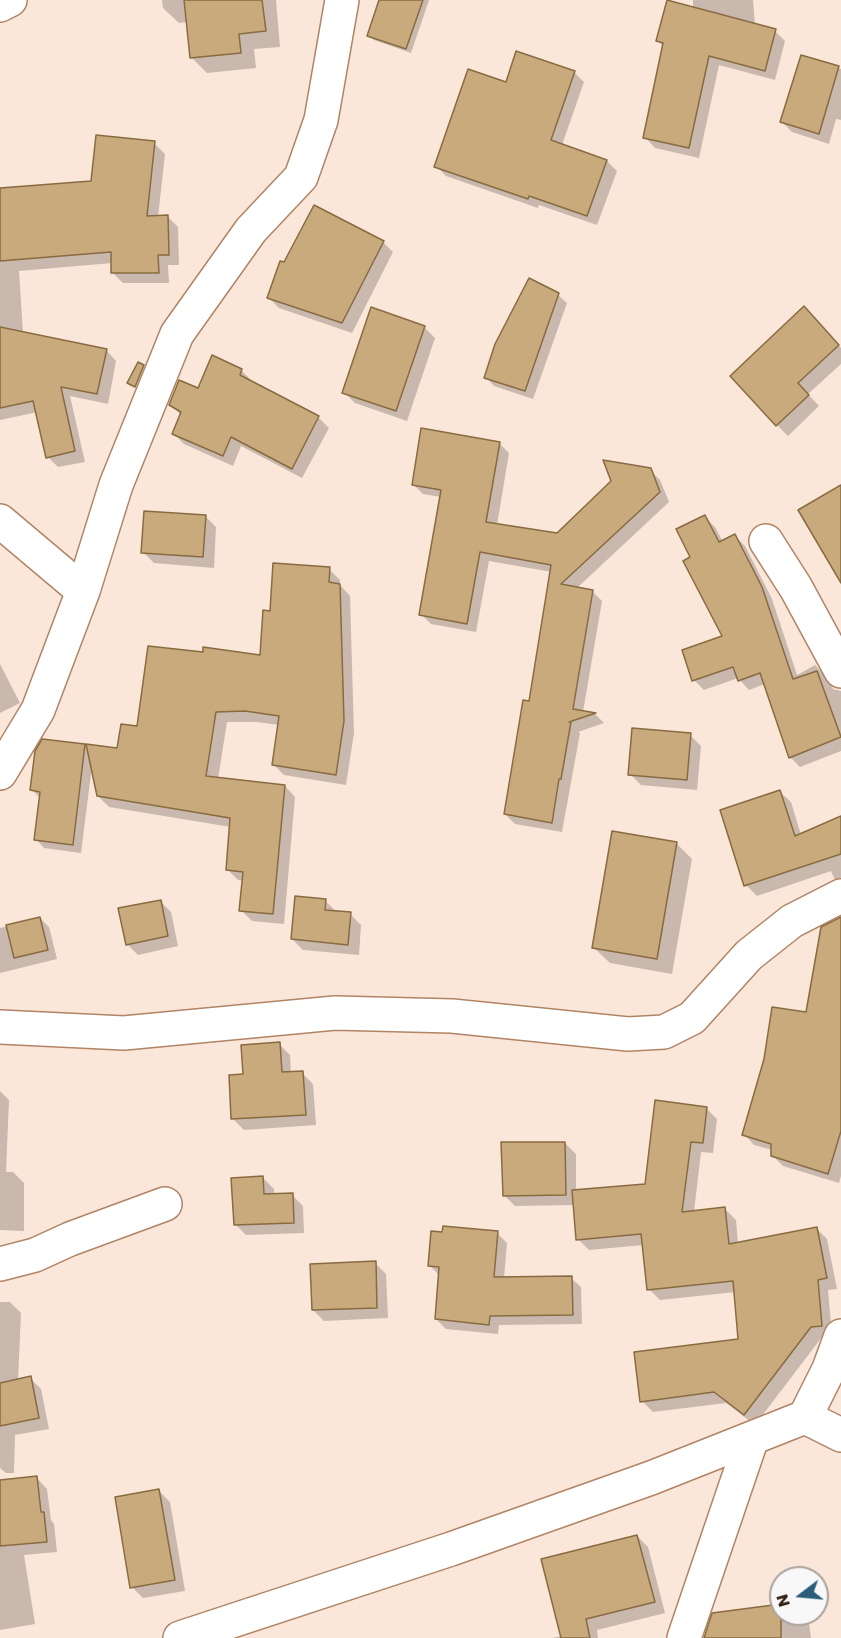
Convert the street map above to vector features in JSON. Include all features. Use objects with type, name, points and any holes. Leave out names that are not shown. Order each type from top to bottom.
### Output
[{"type":"street","points":[[0,5],[10,0]]},
{"type":"street","points":[[0,773],[38,710],[83,591],[116,485],[177,334],[251,230],[301,177],[321,120],[342,0]]},
{"type":"street","points":[[0,521],[83,591]]},
{"type":"street","points":[[766,541],[796,588],[841,671]]},
{"type":"street","points":[[0,1028],[124,1033],[334,1013],[452,1016],[628,1034],[664,1032],[692,1018],[749,955],[792,921],[841,896]]},
{"type":"street","points":[[0,1264],[35,1255],[70,1239],[165,1204]]},
{"type":"street","points":[[180,1638],[451,1549],[651,1478],[805,1417],[829,1369],[841,1336]]},
{"type":"street","points":[[805,1417],[841,1435]]},
{"type":"street","points":[[684,1638],[752,1438]]},
{"type":"building","points":[[184,0],[262,0],[266,31],[239,34],[241,53],[190,58]]},
{"type":"building","points":[[379,0],[423,0],[406,49],[367,36]]},
{"type":"building","points":[[667,0],[776,29],[765,71],[709,56],[689,148],[643,138],[663,43],[656,41]]},
{"type":"building","points":[[516,51],[575,71],[551,140],[607,160],[587,216],[529,196],[528,199],[434,167],[468,69],[506,82]]},
{"type":"building","points":[[801,55],[839,66],[819,134],[780,122]]},
{"type":"building","points":[[96,135],[155,141],[147,216],[168,215],[169,255],[158,255],[159,273],[111,273],[111,252],[0,261],[0,188],[91,181]]},
{"type":"building","points":[[314,205],[384,241],[342,323],[267,298],[280,261],[284,262]]},
{"type":"building","points":[[529,278],[559,293],[525,391],[484,378],[495,344]]},
{"type":"building","points":[[804,306],[839,345],[798,383],[809,395],[776,426],[730,376]]},
{"type":"building","points":[[371,307],[425,326],[396,411],[342,393]]},
{"type":"building","points":[[0,327],[107,349],[97,394],[61,387],[75,451],[46,458],[33,401],[0,408]]},
{"type":"building","points":[[212,355],[242,369],[240,375],[319,416],[292,469],[231,437],[223,456],[172,434],[181,412],[169,405],[179,380],[198,388]]},
{"type":"building","points":[[138,362],[144,365],[135,387],[127,383]]},
{"type":"building","points":[[421,428],[500,442],[486,522],[557,533],[611,481],[603,460],[651,468],[660,492],[561,584],[593,590],[573,709],[596,713],[569,722],[571,722],[552,823],[504,814],[523,700],[529,701],[551,565],[480,552],[467,624],[419,615],[441,490],[412,485]]},
{"type":"building","points":[[841,485],[841,583],[798,510]]},
{"type":"building","points":[[144,511],[206,515],[203,557],[141,553]]},
{"type":"building","points":[[705,515],[719,542],[735,534],[762,587],[793,679],[817,671],[841,737],[789,758],[760,673],[738,681],[733,667],[692,681],[682,650],[722,636],[683,561],[690,557],[676,529]]},
{"type":"building","points":[[273,563],[330,567],[329,582],[340,584],[344,721],[336,775],[272,765],[279,716],[245,711],[216,712],[206,776],[285,785],[273,914],[239,911],[243,872],[226,870],[230,818],[97,796],[86,744],[117,748],[121,724],[137,726],[148,646],[203,652],[203,647],[260,655],[263,610],[270,611]]},
{"type":"building","points":[[632,728],[691,733],[687,780],[628,775]]},
{"type":"building","points":[[42,739],[85,744],[73,845],[34,840],[40,792],[30,790],[35,751]]},
{"type":"building","points":[[780,790],[795,836],[841,816],[841,854],[744,886],[720,810]]},
{"type":"building","points":[[612,831],[677,842],[657,959],[592,948]]},
{"type":"building","points":[[295,896],[326,899],[325,910],[351,912],[348,945],[291,939]]},
{"type":"building","points":[[161,900],[168,936],[126,945],[118,908]]},
{"type":"building","points":[[40,917],[48,950],[14,958],[6,925]]},
{"type":"building","points":[[841,917],[841,1131],[828,1174],[771,1156],[771,1144],[742,1135],[764,1059],[772,1007],[806,1012],[821,927]]},
{"type":"building","points":[[280,1042],[282,1072],[303,1071],[306,1115],[231,1119],[229,1075],[243,1074],[241,1045]]},
{"type":"building","points":[[655,1100],[707,1107],[703,1143],[691,1142],[682,1212],[725,1207],[729,1244],[817,1227],[827,1278],[818,1280],[822,1326],[811,1327],[744,1415],[714,1392],[640,1402],[634,1352],[738,1339],[733,1281],[647,1290],[641,1234],[576,1240],[572,1190],[645,1184]]},
{"type":"building","points":[[501,1142],[565,1142],[566,1195],[503,1196]]},
{"type":"building","points":[[263,1176],[264,1194],[293,1193],[294,1223],[234,1225],[231,1178]]},
{"type":"building","points":[[443,1226],[498,1231],[494,1277],[572,1276],[573,1315],[490,1316],[489,1325],[435,1319],[439,1267],[428,1266],[431,1231],[442,1232]]},
{"type":"building","points":[[376,1261],[377,1308],[312,1310],[310,1264]]},
{"type":"building","points":[[31,1376],[39,1418],[0,1426],[0,1383]]},
{"type":"building","points":[[37,1476],[47,1542],[0,1546],[0,1480]]},
{"type":"building","points":[[159,1489],[175,1580],[130,1588],[115,1497]]},
{"type":"building","points":[[637,1535],[655,1602],[586,1619],[590,1638],[561,1638],[541,1559]]},
{"type":"building","points":[[769,1606],[769,1626],[781,1626],[781,1638],[704,1638],[712,1613]]}]
